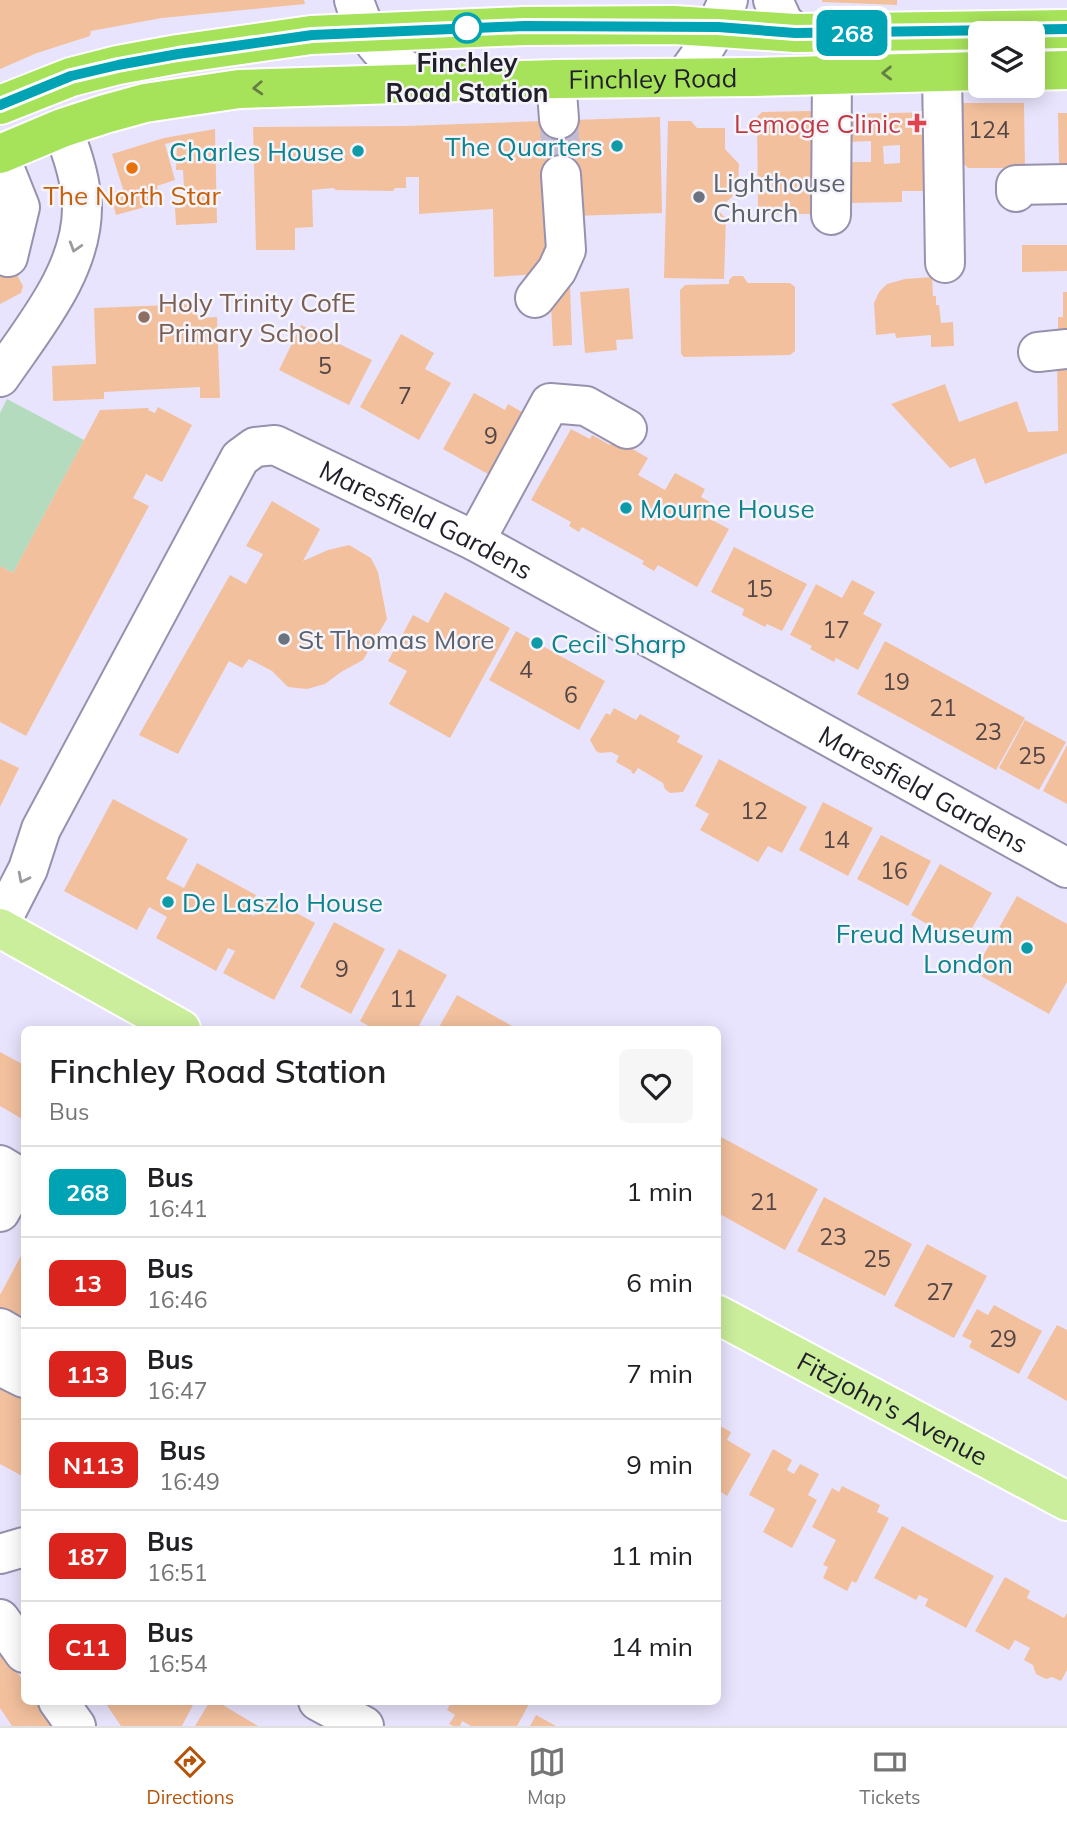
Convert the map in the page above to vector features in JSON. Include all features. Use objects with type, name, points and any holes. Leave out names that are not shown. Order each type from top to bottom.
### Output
[{"type":"highway","name":"Finchley Road","points":[[0,105],[71,76],[178,54],[312,35],[361,17],[524,26],[723,13],[795,33],[1067,29]]},
{"type":"highway","points":[[1045,71],[1067,70]]},
{"type":"highway","name":"Finchley Road","points":[[0,156],[62,128],[145,103],[215,91],[439,81],[968,71]]},
{"type":"main road","points":[[0,926],[176,1026]]},
{"type":"main road","name":"Fitzjohn's Avenue","points":[[721,1317],[1067,1501]]},
{"type":"street","points":[[773,0],[783,22],[795,33]]},
{"type":"street","points":[[684,77],[699,59],[723,13]]},
{"type":"street","points":[[361,17],[384,55],[418,77],[439,81]]},
{"type":"street","points":[[942,72],[945,263]]},
{"type":"street","points":[[831,215],[832,75]]},
{"type":"street","points":[[556,79],[559,119]]},
{"type":"street","points":[[0,377],[60,284],[78,241],[82,205],[73,155],[62,128]]},
{"type":"street","points":[[0,156],[20,207],[8,257]]},
{"type":"street","points":[[535,299],[557,271],[566,250],[561,175]]},
{"type":"street","points":[[1016,192],[1016,185],[1067,184]]},
{"type":"street","points":[[475,541],[550,403],[586,406],[627,429]]},
{"type":"street","name":"Maresfield Gardens","points":[[0,926],[28,869],[41,829],[240,458],[255,447],[275,445],[475,541],[1067,867]]},
{"type":"street","points":[[0,1165],[20,1177],[0,1212]]},
{"type":"street","points":[[0,1328],[21,1340]]},
{"type":"street","points":[[0,1351],[21,1361]]},
{"type":"street","points":[[0,1366],[21,1376]]},
{"type":"street","points":[[0,1554],[21,1548]]},
{"type":"street","points":[[0,1619],[21,1649]]},
{"type":"street","points":[[61,1705],[76,1726]]},
{"type":"street","points":[[325,1705],[364,1726]]},
{"type":"green space","points":[[7,399],[84,440],[13,573],[0,566],[0,413]]},
{"type":"building","points":[[0,0],[304,0],[305,4],[162,18],[91,31],[90,36],[37,53],[0,69]]},
{"type":"building","points":[[897,0],[897,5],[822,2]]},
{"type":"building","points":[[954,103],[1024,103],[1025,168],[968,168],[954,155]]},
{"type":"building","points":[[810,111],[814,116],[815,209],[810,214],[762,214],[758,210],[757,117],[762,112]]},
{"type":"building","points":[[938,112],[939,191],[902,191],[902,202],[848,203],[847,162],[871,162],[871,141],[846,142],[846,114]],"holes":[[[900,145],[900,163],[884,164],[883,146]]]},
{"type":"building","points":[[1058,113],[1067,113],[1067,163],[1059,163]]},
{"type":"building","points":[[660,117],[662,213],[575,216],[554,273],[494,277],[493,209],[419,214],[419,177],[406,177],[406,188],[395,188],[393,191],[333,188],[312,190],[313,227],[295,228],[295,250],[256,250],[253,127],[405,126]]},
{"type":"building","name":"Lighthouse Church","points":[[668,121],[691,121],[697,128],[725,128],[725,149],[739,164],[738,191],[718,210],[726,219],[724,279],[664,278]]},
{"type":"building","points":[[215,129],[217,223],[176,225],[175,208],[185,207],[183,170],[176,170],[177,141],[165,144],[175,180],[157,186],[160,196],[147,200],[149,206],[116,215],[110,193],[123,189],[112,154],[164,138]]},
{"type":"building","points":[[0,243],[23,286],[21,293],[0,304]]},
{"type":"building","points":[[1022,245],[1067,245],[1067,271],[1022,272]]},
{"type":"building","points":[[733,276],[743,276],[748,283],[790,283],[795,287],[795,351],[790,355],[684,357],[681,354],[680,290],[685,285],[729,284]]},
{"type":"building","points":[[932,277],[933,296],[936,296],[936,305],[939,305],[941,323],[953,322],[954,346],[931,347],[931,335],[896,338],[895,333],[876,335],[874,303],[879,292],[887,284],[905,279]]},
{"type":"building","points":[[570,284],[572,345],[553,346],[550,285]]},
{"type":"building","points":[[629,288],[633,339],[616,340],[617,350],[585,353],[580,292]]},
{"type":"building","points":[[1063,292],[1067,292],[1067,342],[1058,342],[1058,317],[1063,317]]},
{"type":"building","points":[[197,304],[198,318],[217,317],[220,398],[200,398],[200,387],[104,392],[104,399],[53,401],[52,366],[96,364],[94,308]]},
{"type":"building","points":[[301,325],[372,360],[349,405],[279,370]]},
{"type":"building","points":[[401,334],[434,353],[425,369],[451,383],[419,440],[360,407]]},
{"type":"building","points":[[1057,356],[1067,356],[1067,453],[985,484],[975,458],[950,468],[891,404],[945,384],[959,422],[1017,401],[1028,432],[1058,431]]},
{"type":"building","points":[[474,393],[505,410],[508,404],[538,421],[504,483],[443,449]]},
{"type":"building","points":[[158,407],[192,425],[162,482],[146,474],[133,498],[149,506],[26,736],[0,722],[0,566],[13,573],[100,410],[149,408],[148,410],[155,413]]},
{"type":"building","name":"Mourne House","points":[[571,429],[590,439],[592,435],[610,445],[614,438],[648,458],[638,475],[665,490],[675,473],[705,489],[701,497],[710,502],[703,515],[729,529],[697,587],[658,565],[654,571],[642,564],[644,561],[582,527],[579,532],[569,526],[571,522],[531,500]]},
{"type":"building","name":"St Thomas More","points":[[272,501],[320,529],[303,561],[328,550],[349,545],[371,558],[378,572],[387,619],[363,660],[325,684],[307,689],[288,687],[272,671],[249,659],[242,668],[229,661],[178,754],[139,735],[230,575],[246,584],[263,554],[246,546]]},
{"type":"building","points":[[734,547],[807,584],[782,631],[767,624],[765,627],[742,615],[744,609],[711,592]]},
{"type":"building","points":[[852,580],[875,592],[863,614],[882,624],[858,670],[836,658],[834,662],[810,649],[812,646],[790,635],[816,584],[842,598]]},
{"type":"building","points":[[445,592],[510,628],[450,738],[389,704],[407,671],[388,661],[413,615],[428,623]]},
{"type":"building","points":[[516,631],[605,681],[579,730],[489,680]]},
{"type":"building","points":[[885,641],[1025,718],[996,770],[857,694]]},
{"type":"building","points":[[614,708],[636,720],[640,714],[680,736],[677,742],[703,756],[683,792],[670,793],[663,783],[638,768],[634,774],[616,762],[619,756],[611,752],[596,751],[590,740],[606,713],[610,715]]},
{"type":"building","points":[[1025,720],[1066,742],[1039,790],[999,768]]},
{"type":"building","points":[[1067,745],[1067,804],[1043,791]]},
{"type":"building","points":[[0,759],[19,768],[0,807]]},
{"type":"building","points":[[719,759],[807,807],[782,853],[768,846],[758,862],[700,830],[709,814],[695,806]]},
{"type":"building","name":"De Laszlo House","points":[[113,799],[188,839],[166,879],[184,888],[197,863],[256,895],[247,912],[254,916],[265,896],[315,923],[274,1000],[223,973],[235,951],[228,948],[216,971],[156,938],[167,917],[149,907],[137,930],[64,891]]},
{"type":"building","points":[[823,802],[873,828],[848,876],[799,850]]},
{"type":"building","points":[[881,835],[931,861],[908,906],[857,879]]},
{"type":"building","points":[[940,864],[992,893],[963,944],[911,915]]},
{"type":"building","name":"Freud Museum London","points":[[1017,896],[1067,924],[1067,982],[1049,1014],[974,972]]},
{"type":"building","points":[[334,922],[385,949],[351,1014],[300,987]]},
{"type":"building","points":[[399,949],[447,975],[419,1026],[369,1026],[360,1021]]},
{"type":"building","points":[[457,995],[512,1026],[440,1026]]},
{"type":"building","points":[[0,1052],[21,1063],[21,1118],[0,1106]]},
{"type":"building","points":[[721,1137],[818,1189],[785,1250],[721,1215]]},
{"type":"building","points":[[824,1197],[912,1244],[885,1296],[797,1251]]},
{"type":"building","points":[[927,1244],[987,1276],[954,1338],[894,1306]]},
{"type":"building","points":[[21,1256],[21,1327],[0,1316],[0,1295]]},
{"type":"building","points":[[994,1305],[1042,1331],[1019,1374],[969,1347],[972,1341],[962,1336],[977,1309],[988,1315]]},
{"type":"building","points":[[1057,1325],[1067,1330],[1067,1401],[1027,1378]]},
{"type":"building","points":[[0,1382],[21,1393],[21,1475],[0,1464]]},
{"type":"building","points":[[721,1427],[731,1432],[727,1440],[751,1454],[727,1496],[721,1492]]},
{"type":"building","points":[[773,1449],[792,1460],[787,1470],[794,1474],[800,1464],[819,1474],[808,1495],[817,1500],[792,1548],[763,1532],[775,1509],[749,1495]]},
{"type":"building","points":[[842,1486],[880,1505],[877,1512],[889,1518],[856,1583],[852,1581],[847,1591],[823,1578],[828,1567],[823,1565],[836,1540],[812,1527],[832,1488],[839,1492]]},
{"type":"building","points":[[902,1526],[994,1576],[966,1628],[925,1606],[928,1599],[919,1595],[916,1600],[874,1578]]},
{"type":"building","points":[[1005,1577],[1030,1591],[1027,1598],[1064,1618],[1067,1613],[1067,1670],[1061,1681],[1052,1677],[1046,1679],[1036,1674],[1033,1665],[1024,1660],[1030,1648],[1015,1640],[1009,1650],[975,1631]]},
{"type":"building","points":[[0,1637],[1,1645],[21,1678],[21,1705],[38,1705],[51,1726],[12,1726],[0,1708]]},
{"type":"building","points":[[107,1705],[193,1705],[182,1726],[121,1726]]},
{"type":"building","points":[[208,1705],[223,1705],[258,1726],[195,1726]]},
{"type":"building","points":[[450,1705],[528,1705],[517,1726],[471,1726],[462,1721],[460,1726],[453,1726],[449,1724],[455,1715],[447,1710]]},
{"type":"building","points":[[536,1715],[556,1726],[530,1726]]},
{"type":"tunnel","points":[[559,119],[561,175]]},
{"type":"bus line","name":"268","points":[[0,105],[71,76],[118,65],[312,35],[524,26],[674,25],[795,33],[1067,29]]},
{"type":"place","name":"Finchley Road Station","points":[[467,28]]},
{"type":"place","name":"Lemoge Clinic","points":[[917,123]]},
{"type":"place","name":"The Quarters","points":[[617,146]]},
{"type":"place","name":"Charles House","points":[[358,151]]},
{"type":"place","name":"The North Star","points":[[132,168]]},
{"type":"place","name":"Lighthouse Church","points":[[699,197]]},
{"type":"place","name":"Holy Trinity CofE Primary School","points":[[144,317]]},
{"type":"place","name":"Mourne House","points":[[626,508]]},
{"type":"place","name":"St Thomas More","points":[[284,639]]},
{"type":"place","name":"Cecil Sharp","points":[[537,643]]},
{"type":"place","name":"De Laszlo House","points":[[168,902]]},
{"type":"place","name":"Freud Museum London","points":[[1027,948]]}]
